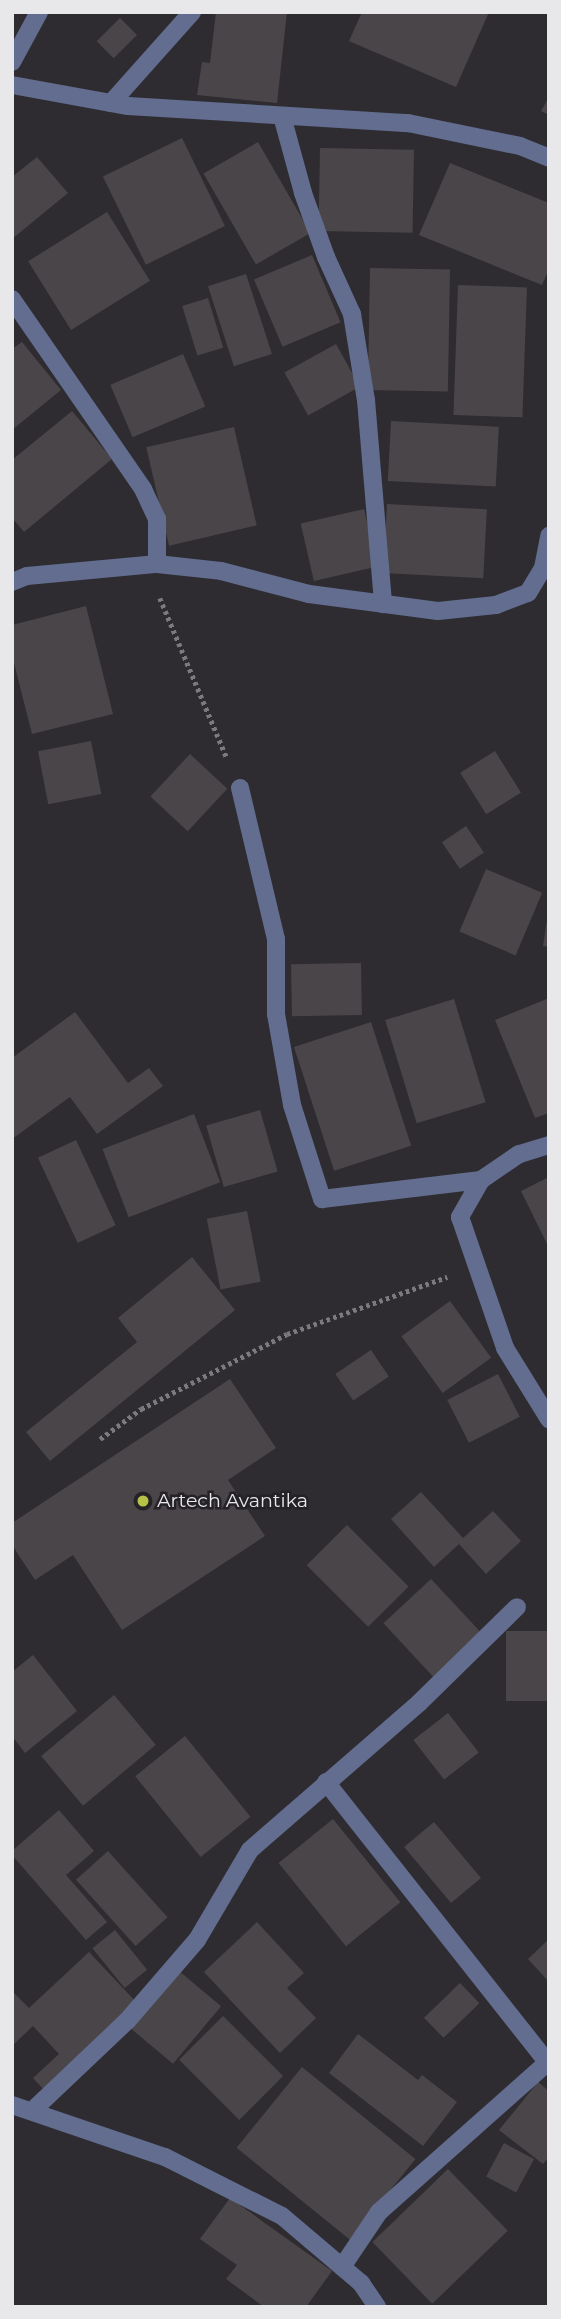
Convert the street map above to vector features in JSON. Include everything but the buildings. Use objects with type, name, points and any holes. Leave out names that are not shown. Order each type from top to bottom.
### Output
[{"type":"street","points":[[12,62],[39,12]]},
{"type":"street","points":[[111,103],[192,12]]},
{"type":"street","points":[[12,85],[111,103],[282,117],[408,123],[520,146],[549,158]]},
{"type":"street","points":[[282,117],[303,193],[326,257],[352,314],[366,400],[383,604]]},
{"type":"street","points":[[12,299],[143,489],[158,519],[151,565]]},
{"type":"street","points":[[12,582],[27,576],[151,565],[221,571],[309,594],[438,611],[496,605],[528,593],[543,568],[549,536]]},
{"type":"street","points":[[240,788],[276,939],[276,1014],[292,1105],[322,1199],[481,1180]]},
{"type":"street","points":[[549,1145],[519,1154],[481,1180],[460,1217],[505,1348],[549,1419]]},
{"type":"street","points":[[32,2111],[128,2021],[197,1940],[250,1850],[419,1703],[517,1607]]},
{"type":"street","points":[[326,1782],[548,2063],[379,2213],[342,2267]]},
{"type":"street","points":[[12,2105],[165,2157],[282,2216],[361,2283],[377,2307]]},
{"type":"path","points":[[151,565],[240,788]]},
{"type":"path","points":[[100,1439],[141,1409],[287,1334],[477,1266]]},
{"type":"place","name":"Artech Avantika","points":[[143,1501]]}]
